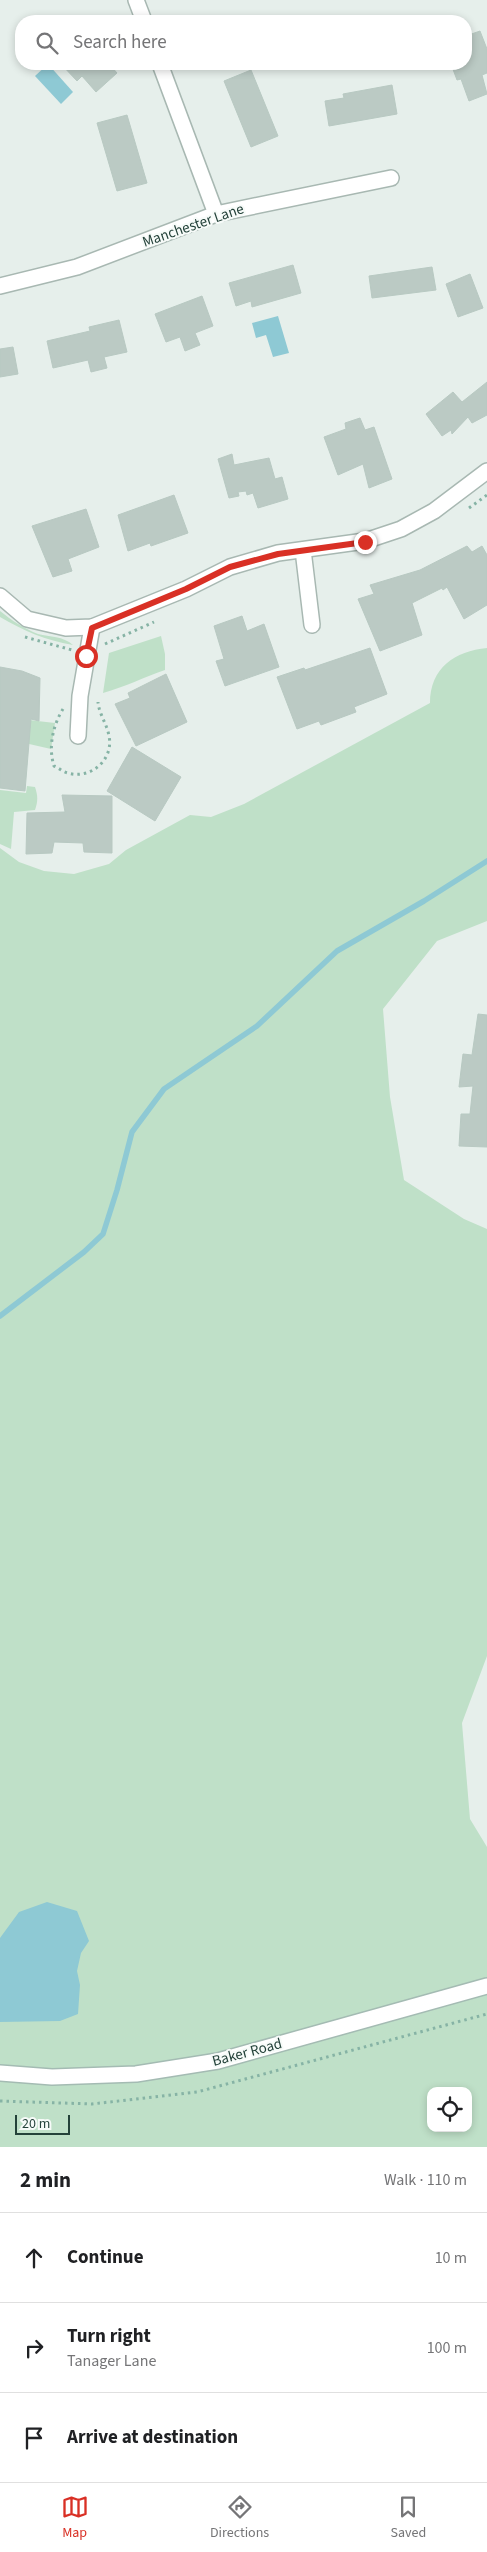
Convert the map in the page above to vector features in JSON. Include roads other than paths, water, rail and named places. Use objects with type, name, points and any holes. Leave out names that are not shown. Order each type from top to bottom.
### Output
[{"type":"street","points":[[136,0],[142,15]]},
{"type":"street","points":[[162,70],[216,214]]},
{"type":"street","name":"Manchester Lane","points":[[0,286],[77,267],[216,214],[391,178]]},
{"type":"street","points":[[0,596],[27,619],[66,628],[92,628],[186,589],[230,567],[278,554],[365,542],[401,528],[434,511],[487,471]]},
{"type":"street","points":[[303,550],[312,625]]},
{"type":"street","points":[[78,736],[80,696],[92,628]]},
{"type":"street","name":"Baker Road","points":[[0,2073],[52,2077],[136,2074],[218,2061],[487,1986]]},
{"type":"water","points":[[42,70],[53,70],[73,92],[61,104],[35,76]]},
{"type":"water","points":[[278,316],[289,353],[273,357],[266,335],[256,338],[252,323]]},
{"type":"water","points":[[47,1902],[77,1911],[89,1941],[81,1953],[77,1971],[80,1985],[78,2014],[60,2021],[0,2022],[0,1938],[19,1912]]},
{"type":"waterway","points":[[0,1316],[84,1252],[103,1234],[132,1132],[164,1089],[257,1026],[337,951],[424,901],[487,861]]}]
